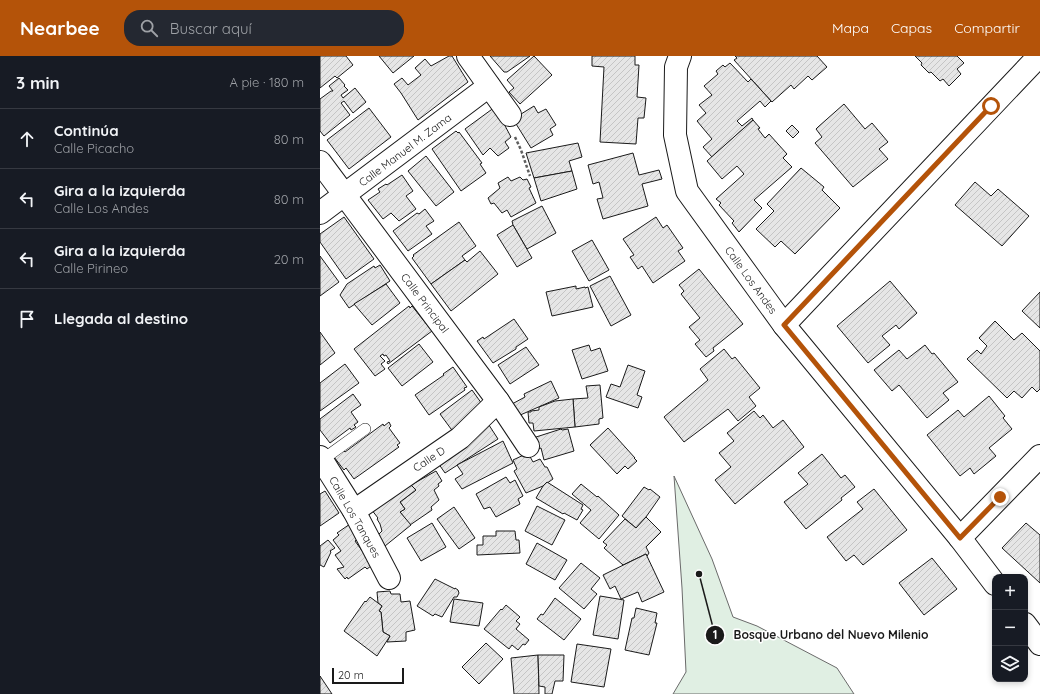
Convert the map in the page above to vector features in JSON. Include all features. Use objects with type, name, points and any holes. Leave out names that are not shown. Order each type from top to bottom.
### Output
[{"type":"street","points":[[468,56],[510,115]]},
{"type":"street","name":"Calle Los Andes","points":[[680,56],[676,67],[675,135],[687,190],[784,325],[960,538],[992,580]]},
{"type":"street","points":[[784,325],[1039,56]]},
{"type":"street","name":"Calle Manuel M. Zama","points":[[320,213],[489,86]]},
{"type":"street","name":"Calle Principal","points":[[320,162],[498,401],[528,446]]},
{"type":"street","name":"Calle D","points":[[354,511],[460,438],[498,401]]},
{"type":"street","points":[[960,538],[1040,456]]},
{"type":"street","name":"Calle Los Tanques","points":[[321,458],[354,511],[389,578]]},
{"type":"street","points":[[1028,628],[1040,644]]},
{"type":"lane","points":[[321,458],[365,429]]},
{"type":"path","points":[[510,115],[507,122],[521,150],[530,176]]},
{"type":"green space","points":[[674,476],[712,559],[733,617],[757,626],[837,668],[854,694],[673,694],[686,672]]},
{"type":"building","points":[[320,56],[346,56],[353,65],[337,78],[335,76],[320,88]]},
{"type":"building","points":[[379,56],[414,56],[393,73]]},
{"type":"building","points":[[449,56],[452,56],[468,82],[418,120],[394,84],[402,78],[408,85],[421,75],[415,68],[425,59],[431,66]]},
{"type":"building","points":[[490,56],[530,56],[507,72],[504,72]]},
{"type":"building","points":[[534,56],[552,75],[520,104],[509,92],[514,88],[507,80]]},
{"type":"building","points":[[592,56],[635,56],[635,65],[639,65],[637,97],[646,98],[644,118],[638,118],[636,144],[600,142],[604,67],[592,66]]},
{"type":"building","points":[[735,56],[817,56],[827,67],[812,80],[808,76],[794,89],[791,85],[772,102],[734,60],[737,58]]},
{"type":"building","points":[[915,56],[957,56],[964,63],[957,69],[961,74],[949,86],[943,79],[940,81],[931,72],[929,73]]},
{"type":"building","points":[[730,63],[748,82],[751,79],[771,101],[765,107],[760,101],[737,121],[742,126],[752,118],[753,120],[712,157],[703,147],[712,139],[697,121],[706,113],[699,105],[712,95],[704,86],[718,74],[716,71],[723,65],[725,67]]},
{"type":"building","points":[[339,78],[348,90],[341,95],[343,98],[355,88],[366,102],[353,113],[344,101],[341,103],[350,115],[324,136],[320,131],[320,99],[333,91],[329,86]]},
{"type":"building","points":[[844,104],[865,129],[872,123],[888,142],[879,149],[888,159],[853,187],[815,143],[822,137],[816,129]]},
{"type":"building","points":[[534,106],[538,113],[546,109],[556,125],[550,129],[553,135],[531,148],[513,119]]},
{"type":"building","points":[[495,107],[511,137],[505,142],[509,148],[498,156],[490,148],[483,155],[465,129]]},
{"type":"building","points":[[369,108],[391,137],[349,169],[327,140]]},
{"type":"building","points":[[753,120],[760,128],[758,129],[765,138],[769,134],[787,154],[783,158],[792,167],[754,200],[762,208],[739,232],[732,223],[734,221],[719,205],[721,203],[716,199],[744,174],[737,166],[722,179],[707,161]]},
{"type":"building","points":[[792,125],[799,132],[793,138],[786,131]]},
{"type":"building","points":[[456,131],[458,133],[459,132],[482,163],[480,164],[486,173],[461,191],[432,149]]},
{"type":"building","points":[[578,143],[582,157],[569,161],[572,171],[534,178],[526,153]]},
{"type":"building","points":[[633,153],[639,175],[659,170],[662,179],[642,184],[648,206],[603,219],[597,199],[603,198],[599,182],[593,184],[588,165]]},
{"type":"building","points":[[426,156],[454,192],[436,206],[408,171]]},
{"type":"building","points":[[801,168],[824,187],[822,190],[840,208],[795,254],[781,241],[775,247],[756,229],[774,211],[767,204]]},
{"type":"building","points":[[572,171],[577,189],[541,201],[534,178]]},
{"type":"building","points":[[402,175],[413,191],[406,196],[416,209],[399,221],[391,213],[383,219],[368,200],[380,192],[378,189]]},
{"type":"building","points":[[508,177],[511,181],[520,177],[523,180],[527,179],[531,187],[529,188],[536,203],[511,217],[507,210],[502,213],[494,203],[491,204],[488,198],[500,188],[498,183]]},
{"type":"building","points":[[975,182],[991,196],[998,189],[1029,216],[1002,246],[955,205]]},
{"type":"building","points":[[542,206],[556,233],[527,249],[512,221]]},
{"type":"building","points":[[425,209],[434,221],[426,226],[432,234],[408,251],[393,231],[417,213],[419,214]]},
{"type":"building","points":[[344,217],[374,259],[346,279],[320,242],[320,234]]},
{"type":"building","points":[[656,217],[663,228],[667,225],[683,248],[678,251],[685,261],[653,283],[642,266],[638,269],[630,257],[634,255],[623,239]]},
{"type":"building","points":[[459,222],[476,246],[462,256],[465,260],[431,284],[412,258],[414,256],[413,255]]},
{"type":"building","points":[[513,225],[532,258],[517,267],[497,235]]},
{"type":"building","points":[[592,240],[609,270],[589,281],[572,251]]},
{"type":"building","points":[[480,251],[498,274],[451,311],[431,284],[465,260],[467,262]]},
{"type":"building","points":[[320,256],[339,282],[320,296]]},
{"type":"building","points":[[380,265],[390,281],[349,308],[340,295],[347,284],[374,266],[375,268]]},
{"type":"building","points":[[699,269],[743,324],[713,348],[714,351],[706,357],[695,344],[700,340],[689,327],[700,318],[681,294],[684,291],[679,285]]},
{"type":"building","points":[[610,276],[631,315],[611,326],[590,286]]},
{"type":"building","points":[[890,281],[917,313],[899,329],[896,325],[882,336],[890,345],[868,363],[837,326]]},
{"type":"building","points":[[386,284],[400,303],[372,325],[354,304]]},
{"type":"building","points":[[576,286],[576,289],[588,287],[593,307],[552,316],[546,292]]},
{"type":"building","points":[[1040,292],[1040,328],[1022,311]]},
{"type":"building","points":[[409,306],[410,308],[412,306],[432,331],[388,364],[387,362],[390,361],[386,355],[384,356],[383,354],[380,356],[385,361],[381,364],[385,369],[375,376],[354,349]]},
{"type":"building","points":[[514,319],[528,339],[516,347],[516,349],[493,363],[477,341],[483,337],[484,339]]},
{"type":"building","points":[[995,321],[1014,340],[1022,333],[1040,351],[1040,389],[1037,392],[1032,387],[1022,398],[1014,391],[1007,398],[967,359],[977,350],[981,354],[987,346],[979,338]]},
{"type":"building","points":[[320,332],[335,353],[320,365]]},
{"type":"building","points":[[419,344],[433,362],[402,386],[388,368]]},
{"type":"building","points":[[589,345],[591,351],[600,348],[608,371],[582,379],[572,350]]},
{"type":"building","points":[[925,345],[932,354],[934,353],[958,382],[943,393],[949,400],[927,418],[899,385],[892,391],[874,370],[899,350],[907,359]]},
{"type":"building","points":[[526,347],[539,365],[510,384],[498,365]]},
{"type":"building","points":[[724,349],[732,359],[735,357],[760,388],[749,397],[756,406],[738,421],[728,409],[684,442],[664,417],[708,380],[700,369]]},
{"type":"building","points":[[345,364],[359,383],[320,411],[320,383]]},
{"type":"building","points":[[628,365],[645,371],[637,395],[642,397],[638,408],[606,397],[611,384],[620,387]]},
{"type":"building","points":[[453,367],[467,387],[464,388],[465,390],[429,415],[415,395]]},
{"type":"building","points":[[551,381],[559,398],[518,416],[512,404],[525,397],[524,394]]},
{"type":"building","points":[[600,385],[603,418],[599,419],[599,424],[575,427],[573,399],[588,398],[586,386]]},
{"type":"building","points":[[472,390],[487,411],[454,433],[440,414]]},
{"type":"building","points":[[353,394],[361,405],[351,412],[358,422],[354,425],[356,427],[351,430],[350,428],[330,443],[320,430],[320,419]]},
{"type":"building","points":[[989,396],[1005,416],[1003,418],[1012,429],[989,448],[996,456],[974,474],[970,468],[960,476],[927,435],[958,410],[964,417]]},
{"type":"building","points":[[573,399],[575,427],[534,431],[533,423],[529,423],[528,412],[539,410],[539,407],[555,401]]},
{"type":"building","points":[[754,411],[760,418],[763,415],[773,428],[783,420],[804,447],[735,504],[715,480],[731,467],[719,453],[734,441],[727,433]]},
{"type":"building","points":[[389,422],[391,426],[389,428],[400,443],[397,445],[399,447],[354,479],[346,468],[344,470],[334,457],[343,450],[345,452],[383,424],[384,426]]},
{"type":"building","points":[[487,422],[498,439],[445,473],[436,460]]},
{"type":"building","points":[[608,428],[637,461],[628,469],[625,466],[617,474],[590,445]]},
{"type":"building","points":[[561,429],[568,429],[574,451],[544,460],[541,448],[536,450],[533,438]]},
{"type":"building","points":[[503,441],[513,463],[462,489],[455,479],[463,474],[457,465]]},
{"type":"building","points":[[528,453],[533,462],[540,459],[545,467],[547,467],[553,479],[543,486],[526,493],[514,471],[517,469],[513,460]]},
{"type":"building","points":[[822,454],[841,478],[845,475],[855,487],[841,498],[842,500],[806,529],[784,502],[808,484],[798,473]]},
{"type":"building","points":[[436,471],[442,481],[434,490],[439,500],[431,507],[432,510],[410,525],[400,512],[405,509],[400,502],[416,490],[411,485]]},
{"type":"building","points":[[506,477],[510,483],[515,480],[523,496],[518,499],[520,504],[496,517],[490,507],[484,509],[476,494]]},
{"type":"building","points":[[547,482],[583,505],[581,509],[583,510],[577,520],[564,513],[563,514],[536,498]]},
{"type":"building","points":[[581,484],[597,497],[598,496],[619,515],[599,539],[580,523],[591,510],[572,494]]},
{"type":"building","points":[[411,485],[416,490],[400,502],[405,509],[400,512],[411,525],[385,546],[377,536],[382,531],[377,519],[378,518],[371,509]]},
{"type":"building","points":[[644,487],[649,490],[650,489],[660,497],[636,528],[622,516]]},
{"type":"building","points":[[874,489],[907,530],[863,565],[854,555],[846,561],[827,537],[863,509],[857,502]]},
{"type":"building","points":[[325,491],[339,513],[320,526],[320,494]]},
{"type":"building","points":[[537,506],[565,520],[552,545],[525,531]]},
{"type":"building","points":[[454,507],[475,538],[459,549],[437,519]]},
{"type":"building","points":[[646,517],[661,532],[646,547],[649,553],[647,556],[646,554],[623,565],[604,548],[607,545],[603,542],[625,519],[636,528]]},
{"type":"building","points":[[432,523],[446,547],[421,561],[407,538]]},
{"type":"building","points":[[1026,523],[1040,535],[1040,583],[1002,548]]},
{"type":"building","points":[[350,524],[360,537],[355,541],[363,552],[375,563],[367,569],[365,567],[348,579],[347,577],[345,579],[337,569],[344,567],[335,555],[341,551],[333,540],[339,535],[337,533]]},
{"type":"building","points":[[496,531],[515,531],[516,540],[519,540],[520,553],[477,555],[477,545],[483,545],[483,536],[496,536]]},
{"type":"building","points":[[328,540],[335,548],[330,551],[331,552],[324,567],[320,565],[320,546]]},
{"type":"building","points":[[537,543],[567,560],[555,580],[526,564]]},
{"type":"building","points":[[646,554],[664,592],[642,602],[638,592],[621,599],[615,586],[610,589],[603,575]]},
{"type":"building","points":[[932,558],[957,589],[924,615],[899,583]]},
{"type":"building","points":[[581,563],[600,578],[591,589],[597,594],[584,609],[559,588]]},
{"type":"building","points":[[435,579],[455,588],[459,593],[457,597],[454,597],[442,617],[435,614],[433,616],[417,606]]},
{"type":"building","points":[[390,591],[391,594],[400,594],[401,602],[410,601],[415,630],[406,632],[406,641],[387,642],[390,636],[383,632],[381,612],[379,611],[382,606],[378,603],[377,592]]},
{"type":"building","points":[[600,596],[624,600],[618,639],[593,635]]},
{"type":"building","points":[[370,597],[382,606],[379,611],[381,612],[383,632],[390,636],[377,656],[344,631],[365,601],[366,602]]},
{"type":"building","points":[[555,598],[581,619],[564,640],[537,619],[541,614],[543,615]]},
{"type":"building","points":[[454,599],[483,603],[479,626],[450,622]]},
{"type":"building","points":[[506,605],[520,617],[516,621],[520,624],[516,629],[529,640],[518,650],[512,645],[509,649],[484,629]]},
{"type":"building","points":[[636,608],[657,613],[655,623],[657,623],[649,655],[625,650],[632,618],[634,618]]},
{"type":"building","points":[[486,643],[503,659],[479,684],[462,667]]},
{"type":"building","points":[[577,644],[611,649],[604,687],[571,682]]},
{"type":"building","points":[[538,655],[539,694],[514,694],[511,658]]},
{"type":"building","points":[[538,655],[564,655],[563,681],[555,681],[552,694],[545,694],[545,687],[539,686]]},
{"type":"building","points":[[320,676],[332,694],[320,694]]},
{"type":"place","name":"Bosque Urbano del Nuevo Milenio","points":[[699,574]]},
{"type":"route","points":[[991,106],[784,325],[960,538],[1000,497]]}]
